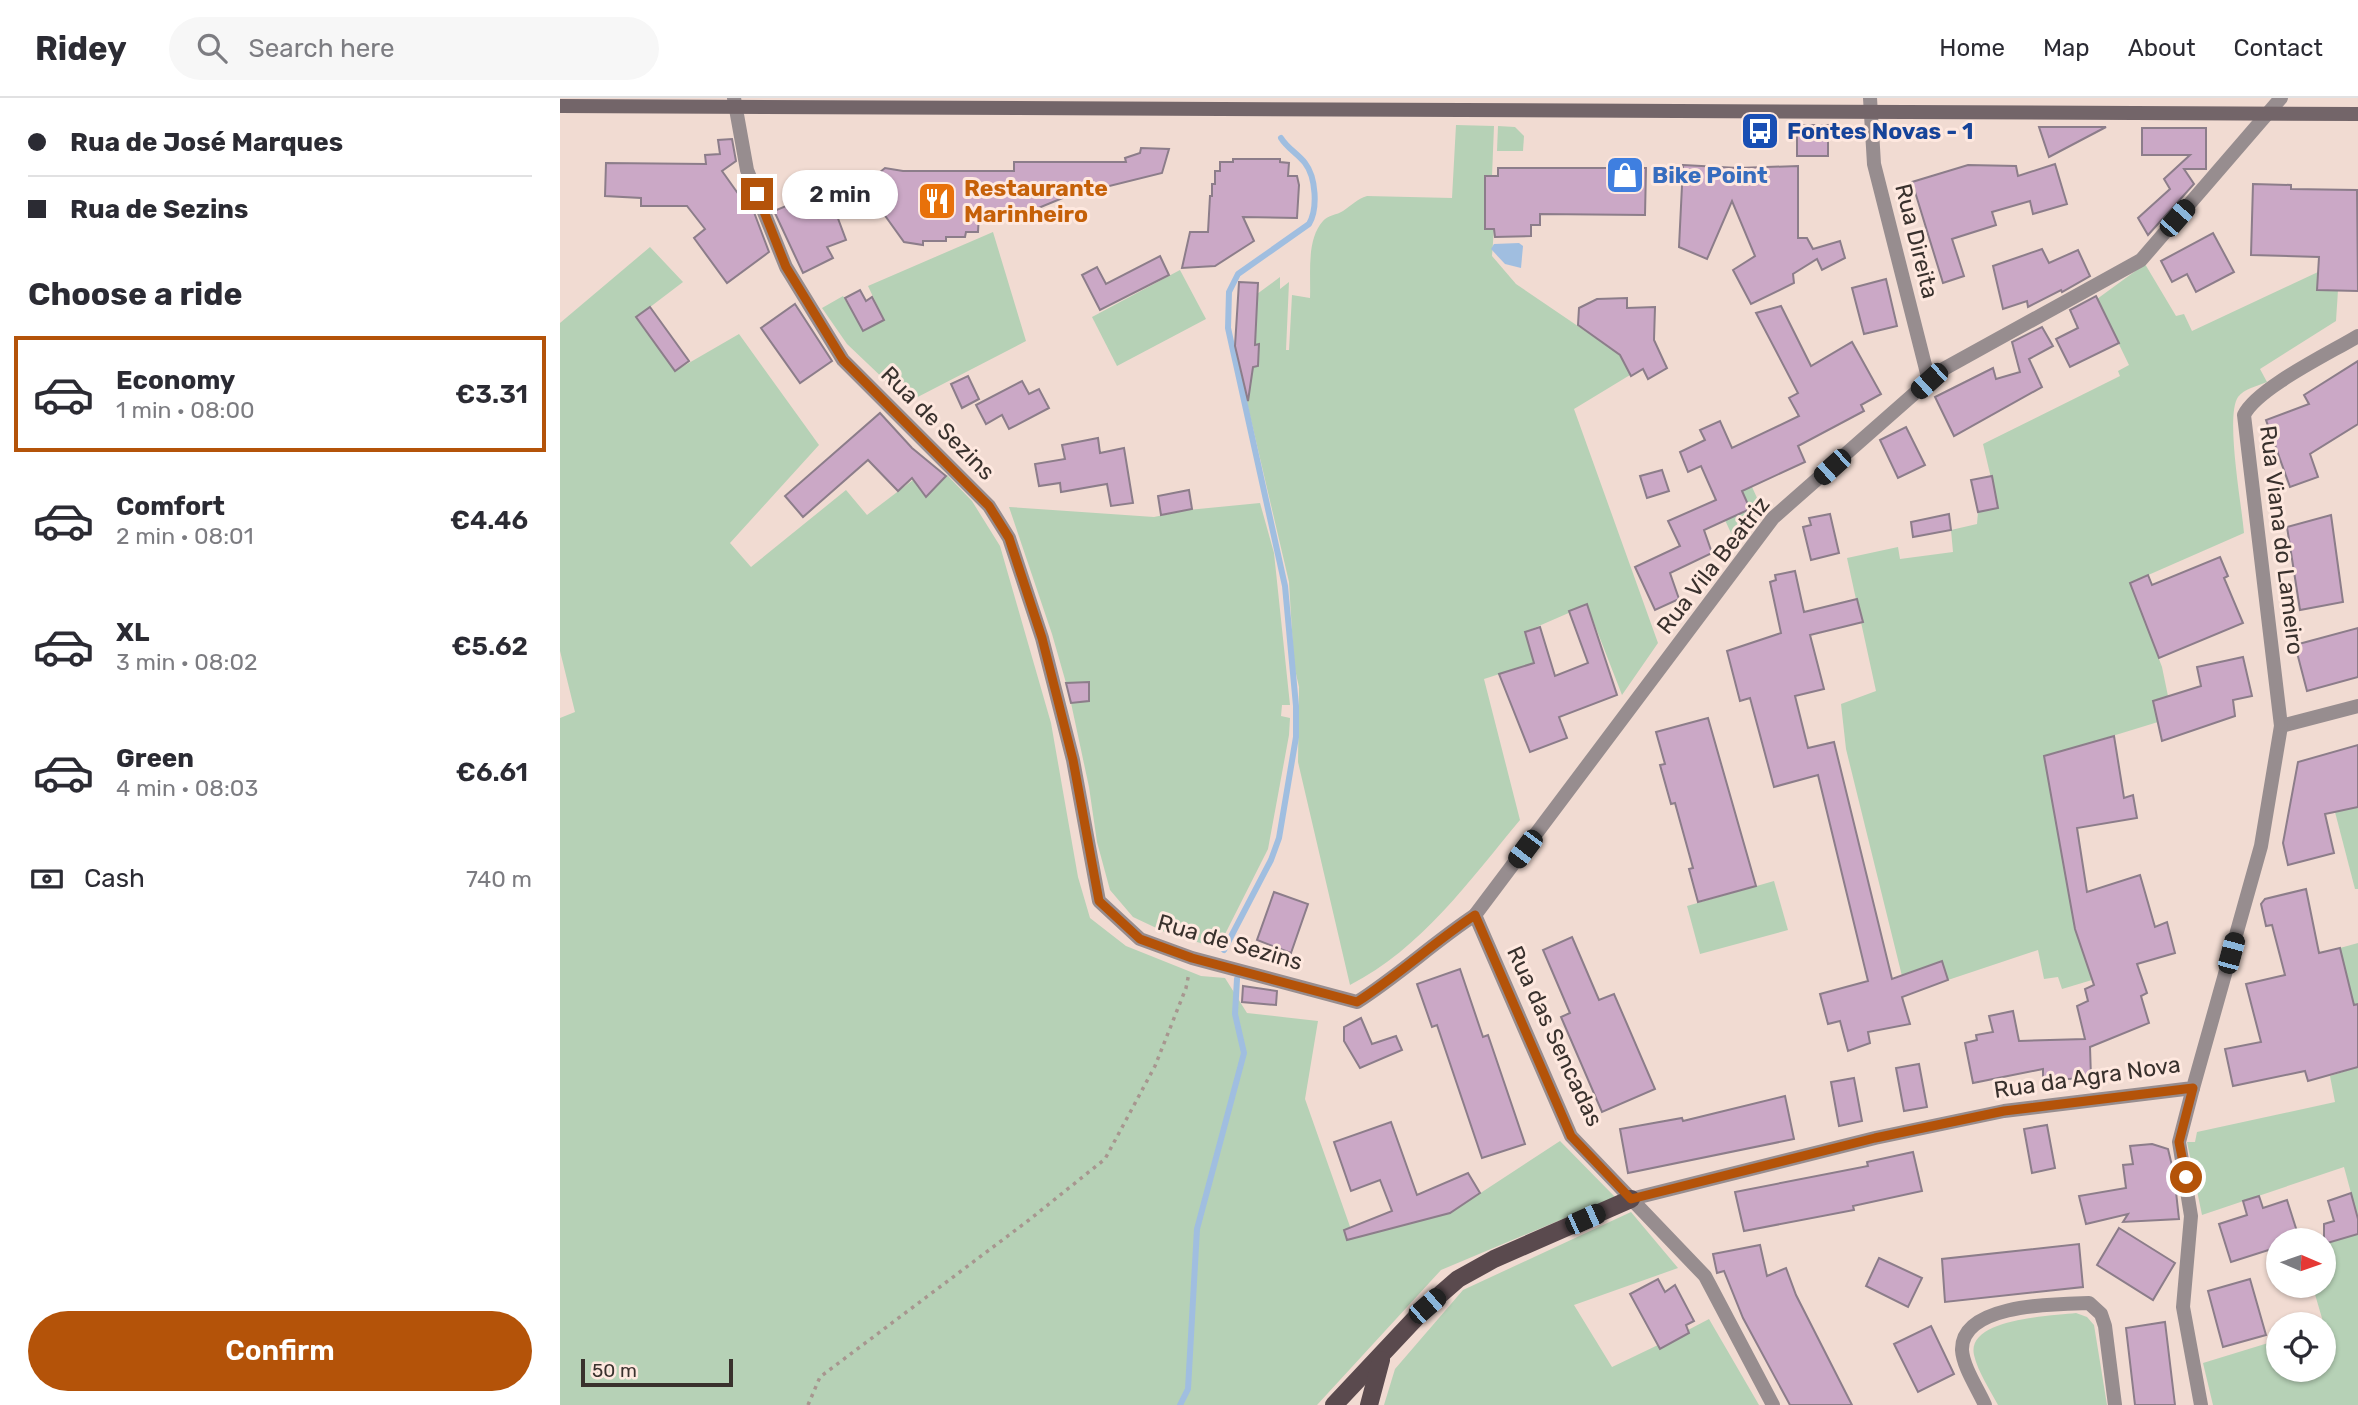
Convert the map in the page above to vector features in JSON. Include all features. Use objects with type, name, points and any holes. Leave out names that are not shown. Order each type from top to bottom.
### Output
[{"type":"main road","points":[[560,106],[735,102],[1870,104],[2264,115],[2358,114]]},
{"type":"main road","points":[[1334,1405],[1382,1357],[1427,1306],[1458,1279],[1494,1259],[1631,1199]]},
{"type":"main road","points":[[1369,1405],[1382,1357]]},
{"type":"street","name":"Rua Vila Beatriz","points":[[1475,915],[1773,519],[1940,371],[2141,260],[2281,98]]},
{"type":"street","name":"Rua de Sezins","points":[[735,102],[747,170],[786,267],[843,360],[989,506],[1009,538],[1042,638],[1070,747],[1099,901],[1140,939],[1192,958],[1357,1002],[1380,988],[1440,938],[1475,915]]},
{"type":"street","name":"Rua Direita","points":[[1870,104],[1874,164],[1929,381]]},
{"type":"street","name":"Rua Viana do Lameiro","points":[[2281,726],[2244,415],[2248,407],[2264,393],[2358,336]]},
{"type":"street","points":[[2281,726],[2358,706]]},
{"type":"street","name":"Rua da Agra Nova","points":[[1631,1199],[1875,1138],[2004,1111],[2193,1088],[2261,845],[2281,726]]},
{"type":"street","name":"Rua das Sencadas","points":[[1475,915],[1571,1136],[1705,1276],[1773,1405]]},
{"type":"street","points":[[2193,1088],[2179,1142],[2191,1216],[2183,1307],[2201,1405]]},
{"type":"street","points":[[1985,1405],[1962,1354],[1965,1336],[1975,1322],[1996,1313],[2089,1303],[2101,1314],[2105,1326],[2115,1405]]},
{"type":"path","points":[[808,1405],[820,1377],[1029,1220],[1105,1159],[1155,1066],[1186,988],[1192,958]]},
{"type":"green space","points":[[1456,125],[1494,126],[1492,176],[1485,177],[1485,229],[1494,229],[1492,256],[1516,284],[1619,354],[1630,375],[1574,409],[1658,643],[1622,695],[1587,605],[1525,632],[1534,663],[1484,679],[1520,820],[1463,889],[1422,933],[1376,970],[1350,985],[1298,762],[1299,687],[1294,665],[1289,582],[1241,377],[1251,377],[1253,367],[1258,366],[1258,345],[1255,345],[1257,294],[1280,277],[1280,289],[1289,282],[1286,350],[1289,350],[1292,295],[1310,298],[1312,247],[1318,229],[1325,219],[1367,196],[1452,198]]},
{"type":"green space","points":[[1498,126],[1515,127],[1524,136],[1523,151],[1497,151]]},
{"type":"green space","points":[[993,232],[1026,341],[908,402],[847,344],[822,308],[843,296],[863,331],[884,320],[868,286]]},
{"type":"green space","points":[[650,247],[683,282],[637,317],[675,371],[739,334],[819,445],[730,543],[751,567],[846,490],[867,515],[913,480],[926,497],[947,475],[972,501],[1000,546],[1051,723],[1078,877],[1090,918],[1126,946],[1201,976],[1225,978],[1247,1013],[1318,1021],[1305,1099],[1354,1238],[1450,1213],[1560,1141],[1615,1197],[1441,1270],[1317,1405],[560,1405],[560,718],[575,712],[560,651],[560,323]]},
{"type":"green space","points":[[2145,264],[2176,316],[2184,314],[2192,331],[2318,272],[2317,289],[2338,290],[2336,321],[2260,369],[2267,382],[2238,397],[2233,423],[2244,533],[2130,583],[2162,667],[2168,696],[2158,722],[2044,757],[2075,929],[2092,980],[2062,989],[2058,977],[2044,979],[2038,950],[1948,980],[1942,961],[1902,976],[1846,749],[1841,704],[1876,691],[1847,558],[1898,547],[1900,559],[1953,552],[1951,530],[1977,524],[1978,512],[1998,508],[1983,444],[2120,376],[2118,371],[2129,365],[2097,299]]},
{"type":"green space","points":[[1180,270],[1206,319],[1117,366],[1092,317]]},
{"type":"green space","points":[[1742,465],[1763,511],[1736,544],[1725,520],[1744,490]]},
{"type":"green space","points":[[1260,503],[1274,553],[1290,705],[1282,705],[1281,716],[1290,718],[1289,735],[1268,849],[1218,948],[1169,934],[1133,917],[1110,890],[1097,842],[1089,787],[1071,703],[1089,701],[1089,683],[1066,683],[1009,507],[1154,517],[1188,510]]},
{"type":"green space","points":[[2358,807],[2358,889],[2355,889],[2335,812]]},
{"type":"green space","points":[[1774,881],[1788,930],[1700,954],[1687,906]]},
{"type":"green space","points":[[2358,943],[2358,1004],[2353,1005],[2340,948]]},
{"type":"green space","points":[[2358,1067],[2358,1219],[2344,1167],[2202,1215],[2187,1142],[2195,1142],[2197,1132],[2335,1102],[2330,1076]]},
{"type":"green space","points":[[1631,1212],[1678,1268],[1574,1305],[1612,1367],[1658,1345],[1660,1349],[1709,1319],[1759,1405],[1384,1405],[1395,1369],[1463,1290]]},
{"type":"green space","points":[[2358,1234],[2358,1405],[2213,1405],[2203,1363],[2266,1344],[2266,1382],[2336,1382],[2336,1312],[2320,1312],[2316,1298],[2336,1298],[2336,1240]]},
{"type":"green space","points":[[2076,1313],[2087,1317],[2094,1325],[2107,1405],[1998,1405],[1984,1381],[1974,1355],[1975,1343],[1983,1333],[2013,1321]]},
{"type":"water","points":[[1519,243],[1523,246],[1521,268],[1505,264],[1491,249],[1494,244]]},
{"type":"building","points":[[1797,125],[1828,125],[1828,156],[1797,156]]},
{"type":"building","points":[[2039,127],[2106,127],[2049,157]]},
{"type":"building","points":[[2142,128],[2206,128],[2206,169],[2184,169],[2194,184],[2148,235],[2138,218],[2170,189],[2164,179],[2190,155],[2142,155]]},
{"type":"building","points":[[732,139],[736,161],[722,171],[749,209],[752,207],[769,252],[727,283],[694,238],[705,229],[687,206],[641,206],[641,198],[605,196],[606,163],[706,164],[705,155],[720,154],[718,140]]},
{"type":"building","points":[[1141,148],[1169,149],[1162,173],[1065,197],[1024,214],[979,213],[978,232],[966,232],[965,237],[946,237],[946,241],[923,241],[923,245],[904,242],[881,210],[883,207],[871,189],[874,177],[885,168],[903,171],[1014,171],[1014,162],[1126,162],[1125,158],[1140,153]]},
{"type":"building","points":[[1233,159],[1280,159],[1280,162],[1289,163],[1288,176],[1297,176],[1299,185],[1297,218],[1243,217],[1254,241],[1215,266],[1182,268],[1190,232],[1208,232],[1210,196],[1212,184],[1215,184],[1215,171],[1220,171],[1220,162],[1233,162]]},
{"type":"building","points":[[2055,164],[2067,204],[2033,214],[2030,201],[1992,212],[1996,225],[1952,239],[1964,276],[1943,283],[1912,182],[1968,165],[2016,166],[2018,176]]},
{"type":"building","points":[[1683,165],[1738,168],[1798,166],[1798,238],[1807,238],[1813,249],[1840,241],[1845,258],[1822,270],[1817,259],[1793,274],[1794,283],[1751,304],[1733,270],[1755,256],[1732,201],[1707,259],[1679,247]]},
{"type":"building","points":[[1498,168],[1646,168],[1645,215],[1540,214],[1540,225],[1531,225],[1531,236],[1495,237],[1494,229],[1485,229],[1485,176],[1498,176]]},
{"type":"building","points":[[2253,184],[2291,185],[2291,189],[2357,190],[2358,291],[2317,290],[2319,257],[2251,255]]},
{"type":"building","points":[[827,189],[846,240],[827,247],[833,258],[803,273],[774,211]]},
{"type":"building","points":[[2213,233],[2234,272],[2196,292],[2187,274],[2172,282],[2161,261]]},
{"type":"building","points":[[2042,249],[2049,263],[2078,250],[2090,276],[2028,307],[2027,301],[2003,309],[1993,266]]},
{"type":"building","points":[[1160,256],[1169,275],[1100,310],[1082,275],[1097,267],[1106,284]]},
{"type":"building","points":[[1886,279],[1897,326],[1864,334],[1852,288]]},
{"type":"building","points":[[1239,282],[1258,283],[1255,345],[1259,344],[1258,366],[1253,367],[1248,401],[1235,346]]},
{"type":"building","points":[[860,290],[866,301],[872,297],[884,320],[863,331],[845,298]]},
{"type":"building","points":[[2096,296],[2119,343],[2070,367],[2056,339],[2078,328],[2070,310]]},
{"type":"building","points":[[1627,298],[1627,308],[1655,307],[1654,340],[1667,368],[1648,379],[1643,369],[1631,376],[1620,355],[1578,325],[1579,308],[1597,299]]},
{"type":"building","points":[[795,304],[832,361],[800,383],[761,328]]},
{"type":"building","points":[[1781,306],[1811,366],[1852,342],[1881,394],[1861,405],[1864,411],[1798,446],[1805,462],[1742,491],[1750,509],[1704,530],[1712,553],[1670,573],[1679,599],[1655,610],[1635,567],[1680,546],[1668,521],[1716,500],[1701,466],[1688,472],[1680,452],[1705,440],[1700,430],[1720,421],[1732,448],[1799,416],[1789,398],[1798,393],[1756,313]]},
{"type":"building","points":[[650,307],[689,361],[675,371],[636,317]]},
{"type":"building","points":[[2042,327],[2053,346],[2029,359],[2042,387],[1954,436],[1935,397],[1993,368],[1996,379],[2020,372],[2012,342]]},
{"type":"building","points":[[2358,361],[2358,424],[2310,454],[2318,477],[2290,487],[2266,420],[2309,404],[2304,395]]},
{"type":"building","points":[[968,376],[979,399],[962,408],[951,384]]},
{"type":"building","points":[[1022,381],[1029,394],[1039,389],[1049,408],[1009,429],[1002,415],[986,424],[976,405]]},
{"type":"building","points":[[880,413],[912,448],[946,476],[926,497],[912,478],[898,491],[868,460],[803,517],[785,496]]},
{"type":"building","points":[[1906,427],[1925,465],[1898,478],[1880,440]]},
{"type":"building","points":[[1098,438],[1100,453],[1124,448],[1133,503],[1111,506],[1107,484],[1061,492],[1060,483],[1039,486],[1035,464],[1065,459],[1062,445]]},
{"type":"building","points":[[1662,470],[1669,491],[1647,498],[1640,476]]},
{"type":"building","points":[[1992,476],[1998,508],[1978,512],[1971,480]]},
{"type":"building","points":[[1189,490],[1192,509],[1161,515],[1158,496]]},
{"type":"building","points":[[1830,514],[1839,553],[1811,560],[1803,527],[1811,525],[1809,518]]},
{"type":"building","points":[[1949,514],[1951,530],[1913,537],[1911,522]]},
{"type":"building","points":[[2331,515],[2343,602],[2300,610],[2287,527]]},
{"type":"building","points":[[2220,557],[2228,576],[2224,578],[2243,623],[2159,658],[2130,583],[2148,575],[2152,585]]},
{"type":"building","points":[[1795,571],[1804,612],[1857,599],[1863,622],[1810,635],[1824,689],[1795,696],[1808,748],[1834,742],[1892,979],[1942,961],[1948,980],[1902,997],[1910,1024],[1868,1032],[1870,1043],[1848,1051],[1840,1021],[1828,1024],[1820,994],[1868,981],[1818,775],[1774,787],[1750,698],[1740,701],[1727,651],[1781,633],[1770,582],[1776,580],[1775,575]]},
{"type":"building","points":[[1587,604],[1617,695],[1559,717],[1567,738],[1530,752],[1499,674],[1534,663],[1525,632],[1540,627],[1555,676],[1588,663],[1569,611]]},
{"type":"building","points":[[2358,628],[2358,677],[2307,691],[2295,645]]},
{"type":"building","points":[[2243,657],[2252,696],[2233,700],[2235,716],[2162,741],[2153,701],[2201,686],[2197,667]]},
{"type":"building","points":[[1089,682],[1089,701],[1071,703],[1066,683]]},
{"type":"building","points":[[1708,718],[1756,886],[1698,902],[1689,869],[1693,868],[1675,803],[1671,804],[1660,765],[1665,764],[1656,732]]},
{"type":"building","points":[[2114,736],[2124,798],[2133,795],[2137,818],[2077,828],[2087,892],[2140,875],[2155,927],[2167,922],[2175,953],[2137,964],[2147,993],[2141,996],[2149,1023],[2090,1047],[2091,1078],[2043,1080],[2043,1069],[1973,1083],[1965,1043],[1977,1040],[1976,1035],[1993,1032],[1989,1016],[2013,1011],[2019,1041],[2085,1039],[2077,1006],[2088,1001],[2085,989],[2094,985],[2075,929],[2044,756]]},
{"type":"building","points":[[2358,745],[2358,807],[2325,814],[2334,853],[2288,865],[2283,843],[2298,762]]},
{"type":"building","points":[[2306,889],[2319,953],[2340,948],[2354,1005],[2358,1004],[2358,1067],[2308,1081],[2305,1071],[2233,1086],[2225,1049],[2261,1042],[2246,984],[2285,975],[2272,925],[2266,926],[2261,904],[2265,899]]},
{"type":"building","points":[[1274,892],[1308,904],[1291,953],[1257,940]]},
{"type":"building","points":[[1572,937],[1599,1000],[1614,994],[1655,1089],[1602,1112],[1561,1017],[1570,1013],[1543,950]]},
{"type":"building","points":[[1460,969],[1483,1037],[1488,1035],[1525,1144],[1482,1158],[1437,1025],[1432,1027],[1417,984]]},
{"type":"building","points":[[1243,986],[1277,991],[1276,1005],[1242,1002]]},
{"type":"building","points":[[1361,1018],[1372,1044],[1396,1036],[1402,1050],[1360,1068],[1344,1041],[1344,1027]]},
{"type":"building","points":[[1919,1064],[1927,1107],[1904,1111],[1896,1068]]},
{"type":"building","points":[[1854,1078],[1862,1121],[1839,1126],[1831,1082]]},
{"type":"building","points":[[1785,1096],[1794,1139],[1628,1173],[1620,1129],[1682,1118],[1683,1121]]},
{"type":"building","points":[[1391,1122],[1417,1195],[1468,1173],[1480,1193],[1450,1213],[1347,1240],[1344,1230],[1392,1211],[1380,1180],[1351,1191],[1334,1142]]},
{"type":"building","points":[[2047,1125],[2055,1168],[2032,1173],[2024,1129]]},
{"type":"building","points":[[2152,1144],[2168,1149],[2179,1219],[2123,1222],[2128,1214],[2086,1224],[2079,1196],[2126,1188],[2123,1165],[2133,1164],[2130,1146]]},
{"type":"building","points":[[1913,1152],[1922,1191],[1853,1206],[1854,1210],[1744,1231],[1735,1192],[1868,1166],[1867,1162]]},
{"type":"building","points":[[2351,1193],[2358,1219],[2358,1234],[2336,1240],[2336,1228],[2324,1228],[2324,1224],[2334,1221],[2328,1201]]},
{"type":"building","points":[[2259,1196],[2263,1208],[2287,1200],[2296,1228],[2266,1228],[2266,1251],[2231,1262],[2219,1224],[2247,1215],[2243,1201]]},
{"type":"building","points":[[2119,1228],[2175,1263],[2153,1300],[2097,1265]]},
{"type":"building","points":[[2079,1244],[2083,1287],[1945,1302],[1942,1259]]},
{"type":"building","points":[[1760,1245],[1767,1276],[1786,1268],[1796,1295],[1852,1405],[1790,1405],[1743,1318],[1724,1271],[1717,1273],[1713,1254]]},
{"type":"building","points":[[1879,1258],[1922,1278],[1908,1307],[1866,1286]]},
{"type":"building","points":[[1658,1279],[1665,1292],[1675,1285],[1694,1321],[1686,1325],[1689,1333],[1660,1349],[1630,1294]]},
{"type":"building","points":[[2250,1279],[2266,1335],[2223,1347],[2208,1291]]},
{"type":"building","points":[[2165,1322],[2175,1405],[2135,1405],[2126,1328]]},
{"type":"building","points":[[1931,1326],[1954,1374],[1918,1392],[1894,1344]]},
{"type":"waterway","points":[[1224,950],[1271,860],[1279,838],[1296,737],[1296,706],[1285,586],[1228,328],[1229,292],[1238,274],[1309,224],[1312,218],[1315,202],[1312,176],[1305,163],[1281,138]]},
{"type":"waterway","points":[[1180,1405],[1188,1389],[1197,1229],[1244,1053],[1235,1014],[1237,979]]},
{"type":"place","name":"Fontes Novas - 1","points":[[1760,131]]},
{"type":"place","name":"Bike Point","points":[[1625,175]]},
{"type":"place","name":"Restaurante Marinheiro","points":[[937,201]]},
{"type":"route","points":[[757,194],[786,267],[843,360],[989,506],[1009,538],[1042,638],[1073,760],[1099,901],[1140,939],[1192,958],[1357,1002],[1380,988],[1440,938],[1475,915],[1571,1136],[1631,1199],[1875,1138],[2004,1111],[2193,1088],[2179,1142],[2186,1177]]}]
